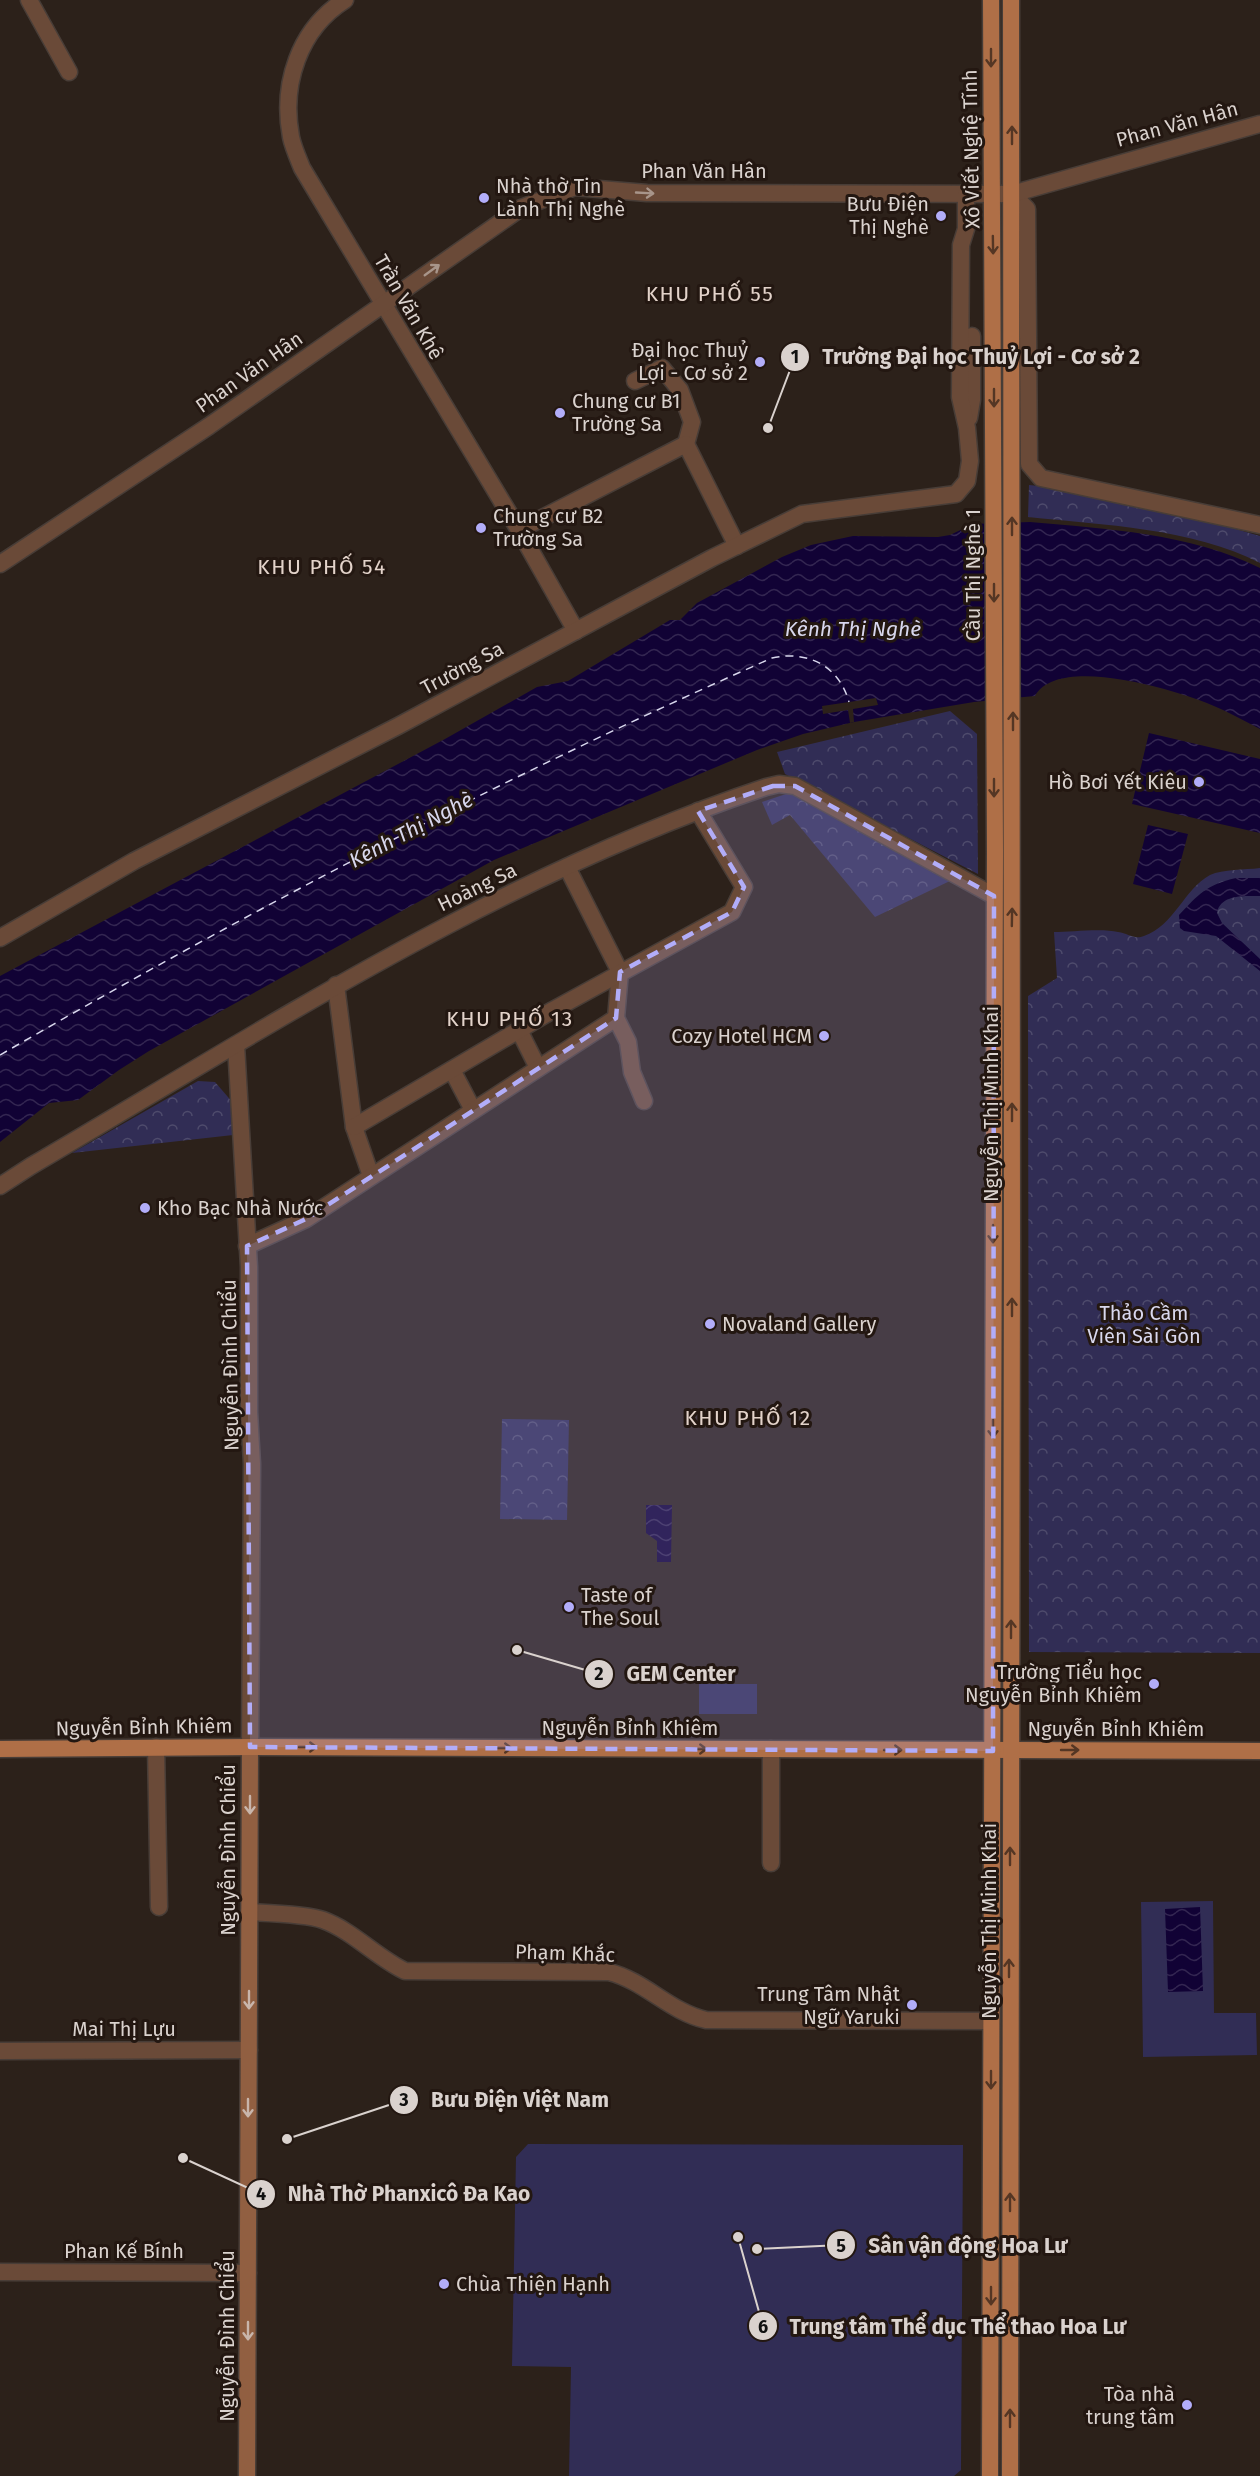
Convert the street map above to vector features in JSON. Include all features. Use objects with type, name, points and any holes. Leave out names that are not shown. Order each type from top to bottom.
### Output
[{"type":"main road","name":"Xô Viết Nghệ Tĩnh","points":[[991,0],[994,298]]},
{"type":"main road","name":"Xô Viết Nghệ Tĩnh","points":[[1011,0],[1012,298]]},
{"type":"main road","name":"Cầu Thị Nghè 1","points":[[994,298],[995,852]]},
{"type":"main road","name":"Cầu Thị Nghè 1","points":[[1012,298],[1013,843]]},
{"type":"main road","name":"Nguyễn Thị Minh Khai","points":[[1010,2476],[1009,2021],[1013,843]]},
{"type":"main road","name":"Nguyễn Thị Minh Khai","points":[[990,2476],[995,852]]},
{"type":"main road","points":[[993,1366],[1012,1366]]},
{"type":"main road","name":"Nguyễn Bỉnh Khiêm","points":[[0,1749],[250,1747],[1260,1751]]},
{"type":"main road","name":"Nguyễn Đình Chiểu","points":[[247,2476],[250,1747]]},
{"type":"main road","points":[[991,1915],[1010,1915]]},
{"type":"main road","points":[[991,2021],[1009,2021]]},
{"type":"main road","points":[[991,2126],[1009,2126]]},
{"type":"main road","points":[[991,2269],[1010,2269]]},
{"type":"street","points":[[29,0],[69,72]]},
{"type":"street","name":"Trần Văn Khê","points":[[345,0],[329,10],[309,37],[292,67],[288,100],[291,138],[302,168],[519,530],[576,631]]},
{"type":"street","name":"Phan Văn Hân","points":[[0,564],[209,426],[521,208],[575,187],[647,193],[1012,194],[1062,178],[1260,124]]},
{"type":"street","name":"Xô Viết Nghệ Tĩnh","points":[[961,489],[967,481],[969,472],[967,428],[972,400],[972,243],[966,229],[966,194]]},
{"type":"street","name":"Xô Viết Nghệ Tĩnh","points":[[1012,194],[1027,209],[1029,464],[1041,478],[1260,525]]},
{"type":"street","points":[[635,381],[662,368],[680,390],[692,422],[686,444],[737,546]]},
{"type":"street","points":[[519,530],[686,444]]},
{"type":"street","name":"Trường Sa","points":[[0,938],[134,861],[398,726],[737,546],[802,514],[947,497],[956,494],[961,489]]},
{"type":"street","name":"Hoàng Sa","points":[[0,1186],[336,985],[450,923],[567,867],[698,811],[773,786],[795,786],[994,896]]},
{"type":"street","points":[[354,1127],[620,972],[732,912],[744,887],[698,811]]},
{"type":"street","points":[[567,867],[620,972],[616,1018],[628,1042],[632,1072],[644,1101]]},
{"type":"street","points":[[336,985],[354,1127],[371,1176]]},
{"type":"street","points":[[247,1246],[306,1219],[616,1018]]},
{"type":"street","points":[[519,1030],[538,1068]]},
{"type":"street","name":"Nguyễn Đình Chiểu","points":[[236,1046],[247,1246],[252,1464],[250,1747]]},
{"type":"street","points":[[452,1070],[473,1110]]},
{"type":"street","points":[[156,1747],[159,1906]]},
{"type":"street","points":[[771,1749],[771,1863]]},
{"type":"street","name":"Phạm Khắc","points":[[249,1911],[322,1919],[358,1939],[390,1964],[405,1971],[609,1972],[628,1978],[684,2013],[706,2020],[991,2021]]},
{"type":"street","name":"Mai Thị Lựu","points":[[0,2051],[249,2050]]},
{"type":"street","name":"Phan Kế Bính","points":[[0,2272],[248,2273]]},
{"type":"highlighted area","points":[[773,786],[795,786],[994,896],[993,1751],[250,1747],[247,1246],[306,1219],[616,1018],[620,972],[732,912],[744,887],[698,811]]},
{"type":"green space","points":[[1029,485],[1117,498],[1260,536],[1260,563],[1234,551],[1176,535],[1028,517]]},
{"type":"green space","points":[[950,711],[977,734],[978,874],[785,774],[777,752]]},
{"type":"green space","points":[[792,792],[954,879],[875,917],[790,815],[772,825],[762,802]]},
{"type":"green space","name":"Thảo Cầm Viên Sài Gòn","points":[[1260,868],[1260,1653],[1029,1652],[1028,996],[1057,978],[1054,932],[1104,930],[1137,937],[1144,936],[1163,924],[1193,889],[1210,875]]},
{"type":"green space","points":[[198,1081],[215,1082],[234,1104],[233,1135],[72,1153]]},
{"type":"green space","points":[[502,1419],[569,1420],[567,1520],[500,1519]]},
{"type":"green space","points":[[699,1684],[757,1684],[757,1714],[699,1714]]},
{"type":"green space","points":[[1213,1901],[1214,2013],[1256,2013],[1257,2055],[1143,2057],[1141,1902]]},
{"type":"green space","points":[[528,2144],[963,2145],[961,2470],[954,2476],[569,2476],[571,2367],[512,2366],[516,2157]]},
{"type":"water","name":"Kênh Thị Nghè","points":[[1030,522],[1147,534],[1205,547],[1260,568],[1260,729],[1206,703],[1154,686],[1125,680],[1070,677],[1049,683],[1035,696],[974,702],[854,722],[803,734],[757,750],[494,860],[149,1051],[78,1100],[49,1103],[0,1142],[0,976],[445,739],[537,687],[568,681],[670,620],[680,620],[697,603],[782,557],[811,545],[853,536],[938,537],[950,535],[973,524]]},
{"type":"water","name":"Hồ Bơi Yết Kiêu","points":[[1149,733],[1260,759],[1260,833],[1132,804]]},
{"type":"water","points":[[1148,825],[1188,834],[1172,894],[1133,884]]},
{"type":"water","points":[[1236,878],[1260,878],[1260,896],[1228,899],[1219,907],[1217,913],[1222,923],[1260,959],[1260,971],[1216,936],[1184,931],[1180,928],[1179,915],[1198,896],[1210,887]]},
{"type":"water","points":[[646,1505],[672,1505],[671,1562],[657,1562],[657,1541],[646,1533]]},
{"type":"water","points":[[1200,1907],[1203,1991],[1168,1992],[1165,1909]]},
{"type":"pier","points":[[876,698],[878,705],[853,709],[854,722],[850,723],[848,710],[823,714],[822,706]]},
{"type":"ferry route","points":[[0,1055],[189,948],[381,846],[575,749],[772,658],[798,656],[820,664],[838,679],[849,702]]},
{"type":"place","name":"Nhà thờ Tin Lành Thị Nghè","points":[[484,198]]},
{"type":"place","name":"Bưu Điện Thị Nghè","points":[[941,216]]},
{"type":"place","name":"Đại học Thuỷ Lợi - Cơ sở 2","points":[[760,362]]},
{"type":"place","name":"Chung cư B1 Trường Sa","points":[[560,413]]},
{"type":"place","name":"Trường Đại học Thuỷ Lợi - Cơ sở 2","points":[[768,428]]},
{"type":"place","name":"Chung cư B2 Trường Sa","points":[[481,528]]},
{"type":"place","name":"Hồ Bơi Yết Kiêu","points":[[1199,782]]},
{"type":"place","name":"Cozy Hotel HCM","points":[[824,1036]]},
{"type":"place","name":"Kho Bạc Nhà Nước","points":[[145,1208]]},
{"type":"place","name":"Novaland Gallery","points":[[710,1324]]},
{"type":"place","name":"Taste of The Soul","points":[[569,1607]]},
{"type":"place","name":"GEM Center","points":[[517,1650]]},
{"type":"place","name":"Trường Tiểu học Nguyễn Bỉnh Khiêm","points":[[1154,1684]]},
{"type":"place","name":"Trung Tâm Nhật Ngữ Yaruki","points":[[912,2005]]},
{"type":"place","name":"Bưu Điện Việt Nam","points":[[287,2139]]},
{"type":"place","name":"Nhà Thờ Phanxicô Đa Kao","points":[[183,2158]]},
{"type":"place","name":"Trung tâm Thể dục Thể thao Hoa Lư","points":[[738,2237]]},
{"type":"place","name":"Sân vận động Hoa Lư","points":[[757,2249]]},
{"type":"place","name":"Chùa Thiện Hạnh","points":[[444,2284]]},
{"type":"place","name":"Tòa nhà trung tâm","points":[[1187,2405]]},
{"type":"district","name":"KHU PHỐ 55","points":[[710,294]]},
{"type":"district","name":"KHU PHỐ 54","points":[[322,567]]},
{"type":"district","name":"KHU PHỐ 13","points":[[510,1019]]},
{"type":"district","name":"KHU PHỐ 12","points":[[748,1418]]}]
